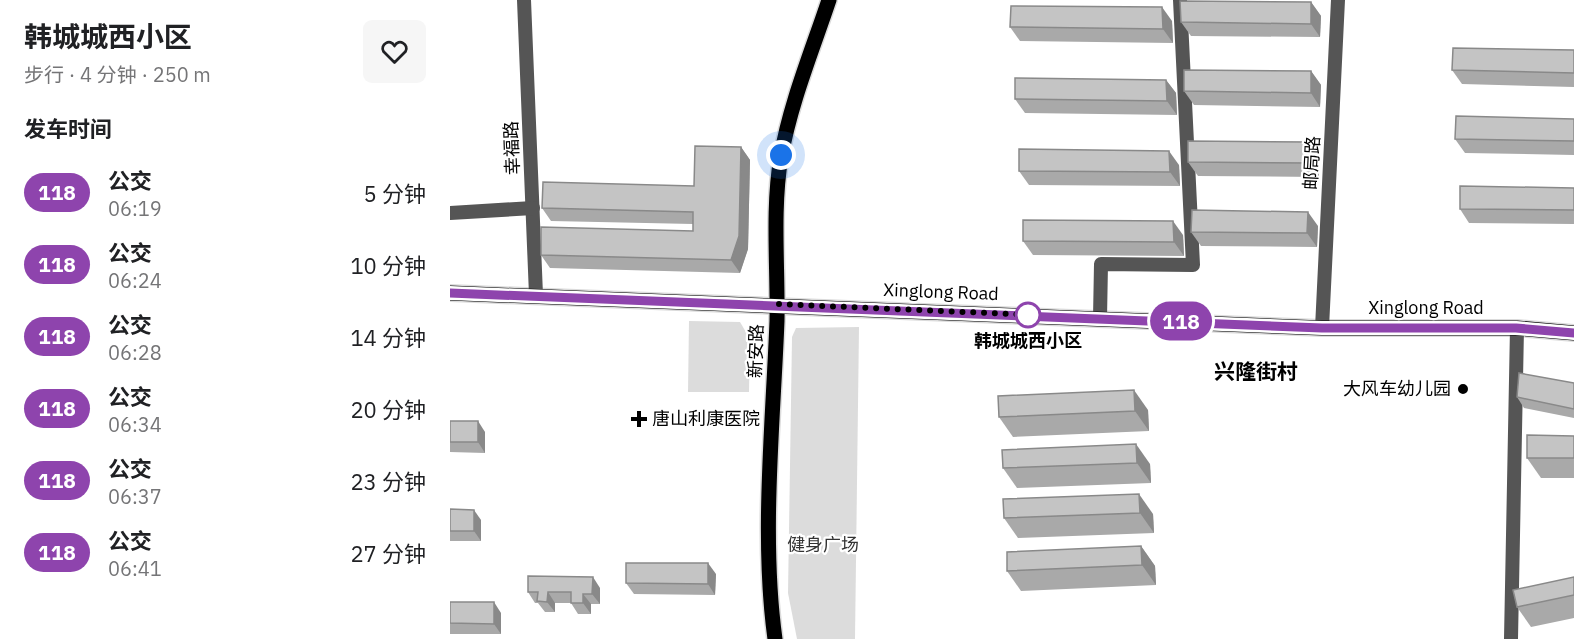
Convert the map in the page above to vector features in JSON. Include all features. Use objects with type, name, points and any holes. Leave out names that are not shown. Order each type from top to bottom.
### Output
[{"type":"main road","name":"新安路","points":[[767,639],[761,575],[774,304],[770,173],[785,103],[819,0]]},
{"type":"main road","name":"新安路","points":[[776,639],[769,578],[778,180],[781,155],[798,94],[829,0]]},
{"type":"main road","name":"Xinglong Road","points":[[450,292],[1322,328],[1516,328],[1574,333]]},
{"type":"street","name":"幸福路","points":[[524,0],[536,295]]},
{"type":"street","points":[[1100,318],[1101,264],[1193,266],[1180,0]]},
{"type":"street","name":"邮局路","points":[[1322,328],[1338,0]]},
{"type":"street","points":[[450,213],[533,208]]},
{"type":"street","points":[[1511,639],[1516,328]]},
{"type":"green space","points":[[689,321],[740,322],[750,339],[749,392],[688,392]]},
{"type":"green space","name":"健身广场","points":[[859,327],[855,639],[797,639],[788,593],[792,337],[796,328]]},
{"type":"building","points":[[1180,1],[1311,2],[1311,24],[1181,22]]},
{"type":"building","points":[[1011,6],[1162,7],[1163,29],[1010,27]]},
{"type":"building","points":[[1453,48],[1574,50],[1574,73],[1452,70]]},
{"type":"building","points":[[1184,70],[1311,71],[1311,93],[1184,91]]},
{"type":"building","points":[[1015,78],[1166,80],[1167,101],[1015,99]]},
{"type":"building","points":[[1456,116],[1574,119],[1574,141],[1455,139]]},
{"type":"building","points":[[1188,141],[1310,142],[1309,163],[1188,162]]},
{"type":"building","points":[[695,146],[741,147],[739,236],[731,260],[541,255],[541,227],[693,231],[693,212],[542,208],[543,182],[694,186]]},
{"type":"building","points":[[1019,149],[1169,151],[1170,172],[1019,171]]},
{"type":"building","points":[[1460,186],[1574,188],[1574,210],[1460,209]]},
{"type":"building","points":[[1192,210],[1308,212],[1307,233],[1191,232]]},
{"type":"building","points":[[1023,220],[1173,221],[1174,242],[1023,241]]},
{"type":"building","points":[[1519,373],[1574,383],[1574,409],[1517,397]]},
{"type":"building","points":[[1134,390],[1135,411],[999,417],[998,396]]},
{"type":"building","points":[[450,421],[478,421],[478,442],[450,442]]},
{"type":"building","points":[[1527,435],[1574,436],[1574,458],[1527,458]]},
{"type":"building","points":[[1136,444],[1137,463],[1003,468],[1002,450]]},
{"type":"building","points":[[1139,494],[1140,513],[1004,518],[1003,499]]},
{"type":"building","points":[[450,509],[474,510],[474,531],[450,531]]},
{"type":"building","points":[[1141,546],[1142,565],[1007,571],[1007,552]]},
{"type":"building","points":[[626,563],[708,563],[708,584],[626,583]]},
{"type":"building","points":[[528,576],[593,577],[592,594],[583,594],[583,603],[571,603],[571,592],[548,592],[547,602],[537,601],[538,592],[528,592]]},
{"type":"building","points":[[1574,577],[1574,595],[1517,607],[1513,590]]},
{"type":"building","points":[[450,602],[494,602],[494,624],[450,623]]},
{"type":"bus line","name":"118","points":[[450,293],[777,304],[1322,328],[1516,328],[1574,333]]},
{"type":"place","name":"韩城城西小区","points":[[1028,315]]},
{"type":"place","name":"大风车幼儿园","points":[[1463,389]]},
{"type":"place","name":"唐山利康医院","points":[[639,419]]},
{"type":"district","name":"兴隆街村","points":[[1256,372]]},
{"type":"route","points":[[781,155],[778,180],[777,304],[1036,315],[1028,315]]}]
